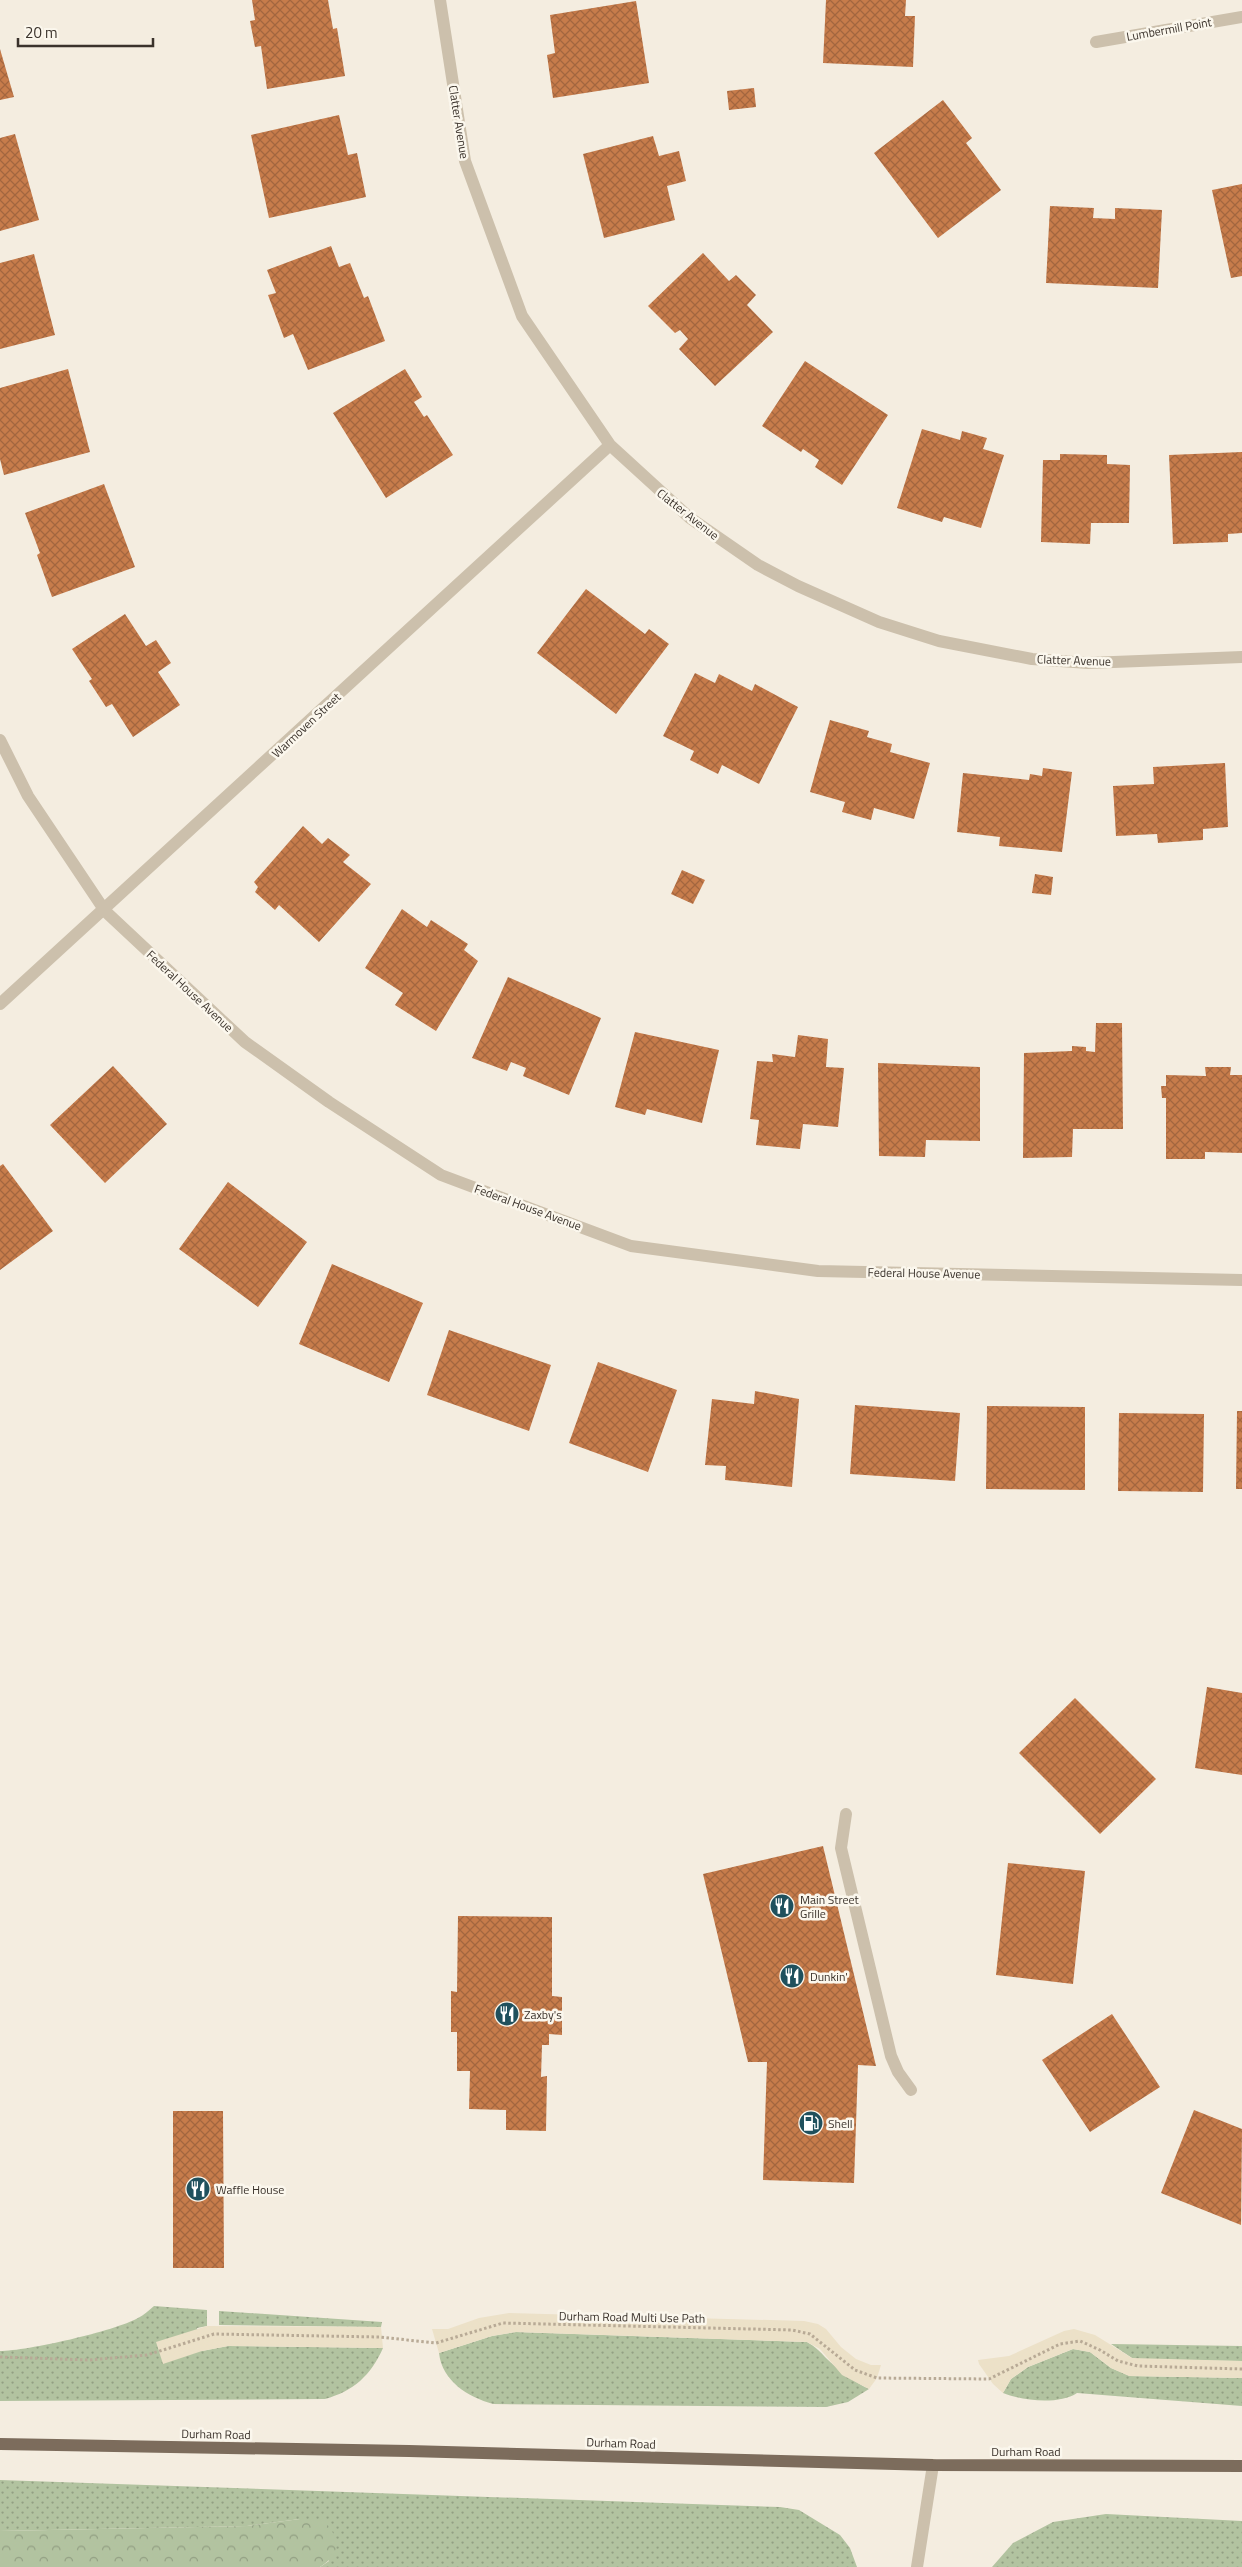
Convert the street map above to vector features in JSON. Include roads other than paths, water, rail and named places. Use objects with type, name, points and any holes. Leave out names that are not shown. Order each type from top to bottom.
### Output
[{"type":"main road","name":"Durham Road","points":[[0,2444],[409,2450],[933,2465],[1242,2466]]},
{"type":"street","name":"Clatter Avenue","points":[[440,0],[465,161],[522,316],[610,444],[690,518],[758,564],[798,586],[888,624],[939,641],[1032,659],[1088,663],[1242,658]]},
{"type":"street","name":"Lumbermill Point","points":[[1096,42],[1242,16]]},
{"type":"street","name":"Warmoven Street","points":[[0,1004],[104,911],[610,444]]},
{"type":"street","name":"Federal House Avenue","points":[[0,740],[28,796],[104,911],[245,1042],[329,1102],[441,1175],[631,1246],[818,1271],[1242,1280]]},
{"type":"street","points":[[846,1814],[841,1848],[891,2056],[898,2072],[911,2090]]},
{"type":"street","points":[[917,2567],[933,2465]]},
{"type":"place","name":"Main Street Grille","points":[[782,1906]]},
{"type":"place","name":"Dunkin'","points":[[792,1976]]},
{"type":"place","name":"Zaxby's","points":[[507,2014]]},
{"type":"place","name":"Shell","points":[[811,2123]]},
{"type":"place","name":"Waffle House","points":[[198,2189]]}]
